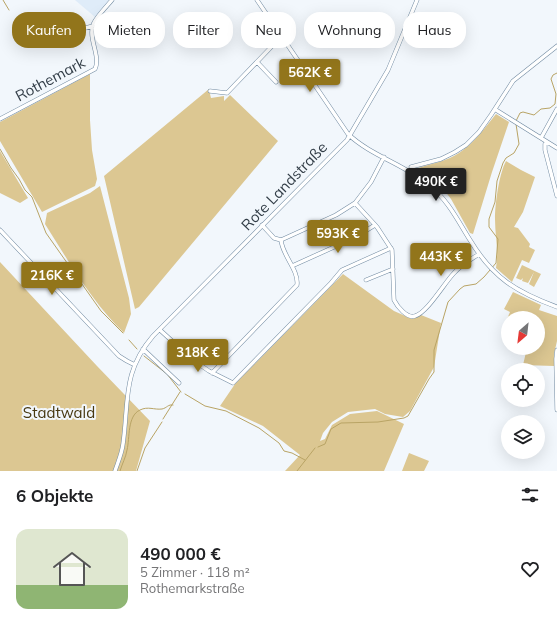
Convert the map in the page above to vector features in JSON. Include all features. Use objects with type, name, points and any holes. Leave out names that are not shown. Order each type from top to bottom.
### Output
[{"type":"street","points":[[86,28],[93,26],[112,0]]},
{"type":"street","points":[[257,0],[265,12]]},
{"type":"street","name":"Rote Landstraße","points":[[115,471],[123,444],[128,390],[135,365],[143,349],[350,135],[388,70],[417,0]]},
{"type":"street","name":"Rothemark","points":[[0,119],[95,69],[97,65],[93,26]]},
{"type":"street","points":[[411,167],[438,161],[460,149],[479,132],[496,110],[512,81],[557,46]]},
{"type":"street","points":[[210,91],[227,94],[270,48]]},
{"type":"street","points":[[290,48],[338,121],[350,135],[362,145],[418,176],[436,191],[450,208],[479,254],[494,272],[506,282],[520,291],[557,307]]},
{"type":"street","points":[[257,62],[276,82]]},
{"type":"street","points":[[541,138],[557,109]]},
{"type":"street","points":[[496,110],[557,148]]},
{"type":"street","points":[[547,142],[544,147],[557,196]]},
{"type":"street","points":[[262,226],[274,238],[281,240],[336,215],[355,203],[371,182],[384,157]]},
{"type":"street","points":[[355,203],[376,225],[391,248],[393,255],[395,302],[409,316],[414,317],[420,313],[437,295],[454,273],[479,254]]},
{"type":"street","points":[[292,266],[344,242],[376,225]]},
{"type":"street","points":[[0,230],[120,357],[135,365]]},
{"type":"street","points":[[212,373],[296,287],[297,282],[292,266],[281,240]]},
{"type":"street","points":[[160,330],[181,351],[212,373],[233,383],[332,283],[342,270],[391,248]]},
{"type":"street","points":[[366,280],[393,269]]},
{"type":"street","points":[[143,349],[179,383]]},
{"type":"street","points":[[557,350],[557,410]]},
{"type":"shaded area","points":[[75,0],[109,0],[99,12],[94,12],[94,16]]},
{"type":"green space","points":[[90,74],[90,120],[92,150],[97,179],[95,186],[42,212],[0,141],[0,122]]},
{"type":"green space","points":[[209,89],[211,92],[211,98],[224,96],[224,101],[230,95],[278,141],[139,307],[135,309],[104,176]]},
{"type":"green space","points":[[496,114],[509,122],[473,234],[470,233],[451,199],[438,182],[418,172],[418,168],[444,160],[459,153],[474,140]]},
{"type":"green space","points":[[0,151],[28,198],[20,203],[0,193]]},
{"type":"green space","points":[[506,161],[535,177],[523,212],[514,227],[518,228],[530,244],[529,247],[535,250],[529,263],[522,260],[512,282],[496,268],[496,205],[499,181]]},
{"type":"green space","points":[[100,186],[129,298],[131,314],[124,333],[91,295],[45,224],[47,213],[90,193]]},
{"type":"green space","name":"Stadtwald","points":[[0,262],[150,421],[136,471],[0,471]]},
{"type":"green space","points":[[522,265],[541,274],[534,287],[529,284],[534,272],[528,283],[522,281],[523,278],[521,280],[516,278]]},
{"type":"green space","points":[[343,274],[394,311],[412,319],[421,315],[441,323],[434,367],[410,411],[403,417],[385,414],[375,409],[348,412],[332,422],[323,433],[320,441],[325,439],[332,425],[350,414],[377,411],[404,424],[384,471],[285,471],[300,455],[263,426],[220,406],[235,384]]},
{"type":"green space","points":[[513,292],[541,305],[539,310],[542,311],[508,311],[504,309]]},
{"type":"green space","points":[[545,312],[557,316],[557,341],[554,354],[554,366],[545,366],[545,363],[523,363],[525,355],[545,355]]},
{"type":"green space","points":[[409,453],[429,461],[424,471],[402,471]]},
{"type":"waterway","points":[[3,0],[9,10]]},
{"type":"waterway","points":[[516,121],[520,113],[523,112],[534,115],[541,109],[550,108],[555,104],[556,94],[551,79],[553,75],[557,73]]},
{"type":"waterway","points":[[318,447],[325,444],[331,429],[341,423],[378,422],[408,416],[434,372],[434,350],[448,302],[464,286],[476,284],[496,263],[498,239],[489,227],[489,219],[495,202],[497,181],[503,163],[506,158],[514,153],[519,144],[516,124]]},
{"type":"waterway","points":[[0,149],[25,190],[32,197],[46,233],[101,311],[123,333]]},
{"type":"waterway","points":[[129,340],[137,349]]},
{"type":"waterway","points":[[144,356],[167,374],[181,392]]},
{"type":"waterway","points":[[163,419],[180,392]]},
{"type":"waterway","points":[[185,394],[205,406],[226,411],[259,428],[279,443],[284,451],[292,453],[305,460]]},
{"type":"waterway","points":[[120,471],[128,445],[131,422],[136,413],[143,409],[162,409],[173,405]]},
{"type":"waterway","points":[[137,471],[145,448],[162,422]]},
{"type":"waterway","points":[[297,471],[315,448]]}]
